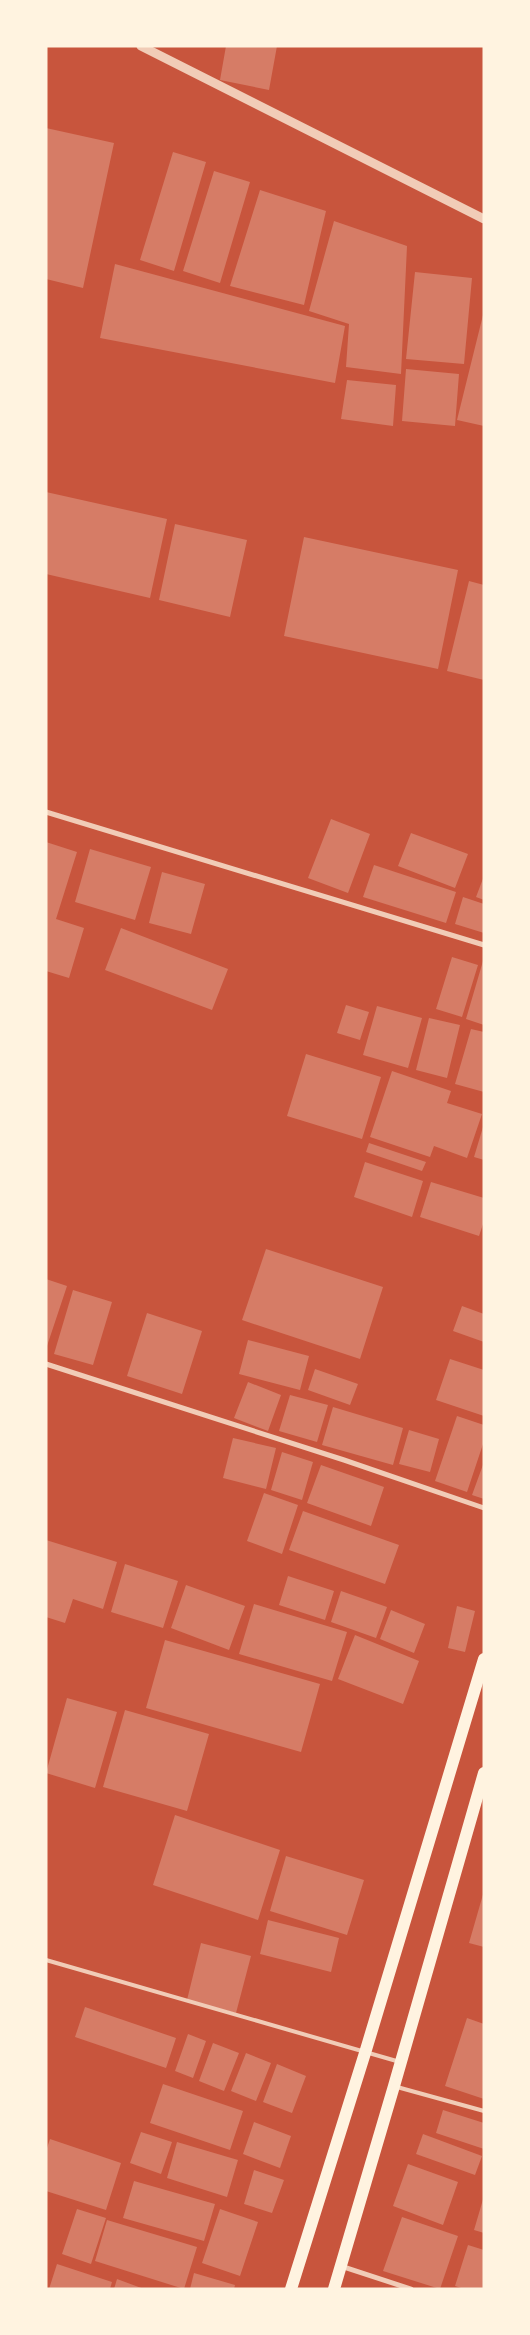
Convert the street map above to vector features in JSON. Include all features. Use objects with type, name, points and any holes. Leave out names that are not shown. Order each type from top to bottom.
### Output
[{"type":"main road","points":[[291,2289],[365,2053],[484,1659]]},
{"type":"main road","points":[[334,2289],[484,1773]]},
{"type":"street","points":[[141,46],[484,219]]},
{"type":"street","points":[[46,812],[484,945]]},
{"type":"street","points":[[46,1364],[344,1460],[484,1508]]},
{"type":"street","points":[[340,2266],[411,2289]]},
{"type":"lane","points":[[46,1960],[401,2062]]},
{"type":"lane","points":[[394,2086],[484,2111]]},
{"type":"building","points":[[226,46],[277,46],[269,90],[220,80]]},
{"type":"building","points":[[46,128],[114,143],[83,288],[46,279]]},
{"type":"building","points":[[173,152],[206,162],[174,271],[140,260]]},
{"type":"building","points":[[214,171],[250,182],[220,283],[183,271]]},
{"type":"building","points":[[260,190],[326,211],[304,305],[230,286]]},
{"type":"building","points":[[334,221],[407,246],[401,374],[346,367],[349,324],[309,311]]},
{"type":"building","points":[[115,264],[345,326],[335,383],[100,338]]},
{"type":"building","points":[[415,272],[472,278],[464,364],[406,359]]},
{"type":"building","points":[[484,315],[484,426],[457,420]]},
{"type":"building","points":[[406,369],[459,374],[455,426],[402,421]]},
{"type":"building","points":[[347,380],[396,385],[393,426],[341,419]]},
{"type":"building","points":[[46,492],[167,519],[150,598],[46,574]]},
{"type":"building","points":[[175,524],[247,540],[230,617],[159,600]]},
{"type":"building","points":[[304,537],[458,570],[438,669],[284,636]]},
{"type":"building","points":[[469,581],[484,585],[484,680],[447,671]]},
{"type":"building","points":[[331,819],[370,834],[348,893],[308,878]]},
{"type":"building","points":[[411,833],[468,854],[455,888],[398,866]]},
{"type":"building","points":[[46,842],[77,852],[56,919],[84,928],[69,978],[46,971]]},
{"type":"building","points":[[90,849],[151,867],[135,920],[75,902]]},
{"type":"building","points":[[374,865],[456,892],[446,923],[363,897]]},
{"type":"building","points":[[162,872],[205,884],[191,934],[149,923]]},
{"type":"building","points":[[484,876],[484,900],[476,897]]},
{"type":"building","points":[[463,897],[484,904],[484,933],[455,924]]},
{"type":"building","points":[[121,928],[228,969],[212,1010],[105,970]]},
{"type":"building","points":[[452,957],[478,965],[462,1017],[436,1009]]},
{"type":"building","points":[[484,961],[484,1025],[466,1019]]},
{"type":"building","points":[[346,1005],[369,1012],[360,1040],[337,1033]]},
{"type":"building","points":[[377,1006],[422,1018],[408,1068],[363,1055]]},
{"type":"building","points":[[429,1018],[460,1025],[447,1078],[416,1070]]},
{"type":"building","points":[[471,1029],[484,1032],[484,1092],[455,1084]]},
{"type":"building","points":[[306,1054],[381,1077],[362,1139],[287,1116]]},
{"type":"building","points":[[392,1071],[451,1091],[447,1103],[482,1114],[467,1158],[434,1146],[430,1157],[370,1137]]},
{"type":"building","points":[[484,1127],[484,1160],[474,1157]]},
{"type":"building","points":[[369,1143],[426,1162],[422,1171],[366,1152]]},
{"type":"building","points":[[365,1162],[423,1181],[412,1217],[354,1197]]},
{"type":"building","points":[[431,1182],[484,1198],[484,1221],[479,1236],[420,1217]]},
{"type":"building","points":[[266,1249],[383,1287],[360,1359],[242,1320]]},
{"type":"building","points":[[46,1279],[67,1286],[47,1346],[46,1346]]},
{"type":"building","points":[[73,1290],[112,1302],[93,1365],[54,1354]]},
{"type":"building","points":[[462,1306],[484,1314],[484,1342],[453,1331]]},
{"type":"building","points":[[147,1313],[202,1331],[182,1394],[127,1376]]},
{"type":"building","points":[[248,1340],[309,1356],[300,1390],[239,1374]]},
{"type":"building","points":[[450,1359],[484,1370],[484,1416],[436,1400]]},
{"type":"building","points":[[315,1369],[358,1384],[350,1405],[308,1390]]},
{"type":"building","points":[[248,1382],[281,1395],[268,1431],[234,1418]]},
{"type":"building","points":[[290,1395],[328,1405],[317,1442],[279,1431]]},
{"type":"building","points":[[333,1407],[403,1428],[393,1465],[322,1445]]},
{"type":"building","points":[[457,1416],[484,1425],[484,1441],[467,1492],[435,1481]]},
{"type":"building","points":[[409,1430],[439,1439],[430,1472],[399,1464]]},
{"type":"building","points":[[233,1438],[276,1448],[266,1489],[223,1478]]},
{"type":"building","points":[[282,1452],[313,1462],[302,1500],[271,1490]]},
{"type":"building","points":[[484,1462],[484,1499],[472,1495]]},
{"type":"building","points":[[321,1465],[384,1487],[371,1526],[307,1503]]},
{"type":"building","points":[[264,1493],[298,1505],[282,1554],[247,1541]]},
{"type":"building","points":[[303,1511],[399,1545],[385,1584],[289,1550]]},
{"type":"building","points":[[46,1540],[117,1562],[103,1609],[73,1599],[65,1623],[46,1617]]},
{"type":"building","points":[[125,1564],[178,1581],[163,1628],[111,1612]]},
{"type":"building","points":[[288,1576],[334,1591],[325,1620],[279,1605]]},
{"type":"building","points":[[186,1585],[245,1606],[229,1650],[171,1628]]},
{"type":"building","points":[[341,1591],[387,1607],[376,1638],[331,1622]]},
{"type":"building","points":[[254,1604],[347,1632],[332,1681],[239,1654]]},
{"type":"building","points":[[457,1606],[475,1611],[465,1652],[448,1648]]},
{"type":"building","points":[[391,1610],[425,1624],[414,1653],[380,1639]]},
{"type":"building","points":[[355,1635],[419,1661],[403,1704],[338,1679]]},
{"type":"building","points":[[165,1640],[320,1684],[301,1752],[146,1708]]},
{"type":"building","points":[[67,1698],[117,1712],[95,1788],[46,1773]]},
{"type":"building","points":[[125,1710],[209,1734],[187,1811],[103,1787]]},
{"type":"building","points":[[175,1815],[280,1850],[258,1920],[153,1885]]},
{"type":"building","points":[[286,1856],[364,1880],[347,1935],[270,1911]]},
{"type":"building","points":[[484,1891],[484,1947],[469,1943]]},
{"type":"building","points":[[268,1920],[339,1938],[331,1972],[260,1954]]},
{"type":"building","points":[[201,1943],[251,1956],[236,2013],[187,2000]]},
{"type":"building","points":[[85,2007],[176,2038],[166,2068],[75,2037]]},
{"type":"building","points":[[467,2018],[484,2024],[484,2099],[445,2086]]},
{"type":"building","points":[[188,2034],[206,2041],[193,2078],[175,2071]]},
{"type":"building","points":[[213,2043],[239,2053],[224,2091],[199,2081]]},
{"type":"building","points":[[246,2053],[271,2063],[256,2101],[231,2091]]},
{"type":"building","points":[[277,2064],[306,2076],[292,2113],[263,2102]]},
{"type":"building","points":[[163,2084],[243,2111],[230,2150],[150,2123]]},
{"type":"building","points":[[443,2110],[484,2123],[484,2149],[436,2133]]},
{"type":"building","points":[[254,2122],[291,2136],[280,2168],[243,2154]]},
{"type":"building","points":[[141,2132],[172,2142],[161,2174],[130,2163]]},
{"type":"building","points":[[423,2134],[482,2156],[475,2175],[416,2154]]},
{"type":"building","points":[[50,2139],[121,2163],[106,2210],[46,2191],[46,2151]]},
{"type":"building","points":[[177,2142],[238,2160],[227,2197],[167,2178]]},
{"type":"building","points":[[408,2164],[458,2182],[443,2225],[393,2206]]},
{"type":"building","points":[[254,2170],[284,2180],[272,2213],[244,2204]]},
{"type":"building","points":[[134,2181],[215,2204],[204,2241],[123,2218]]},
{"type":"building","points":[[484,2196],[484,2233],[474,2230]]},
{"type":"building","points":[[77,2209],[106,2218],[91,2264],[62,2254]]},
{"type":"building","points":[[220,2209],[258,2222],[240,2276],[202,2263]]},
{"type":"building","points":[[402,2217],[458,2236],[440,2289],[383,2271]]},
{"type":"building","points":[[107,2220],[197,2247],[184,2289],[95,2261]]},
{"type":"building","points":[[468,2245],[484,2250],[484,2289],[464,2289],[455,2286]]},
{"type":"building","points":[[57,2264],[112,2282],[110,2289],[49,2289]]},
{"type":"building","points":[[194,2273],[235,2285],[234,2289],[190,2289]]},
{"type":"building","points":[[117,2279],[144,2289],[114,2289]]}]
